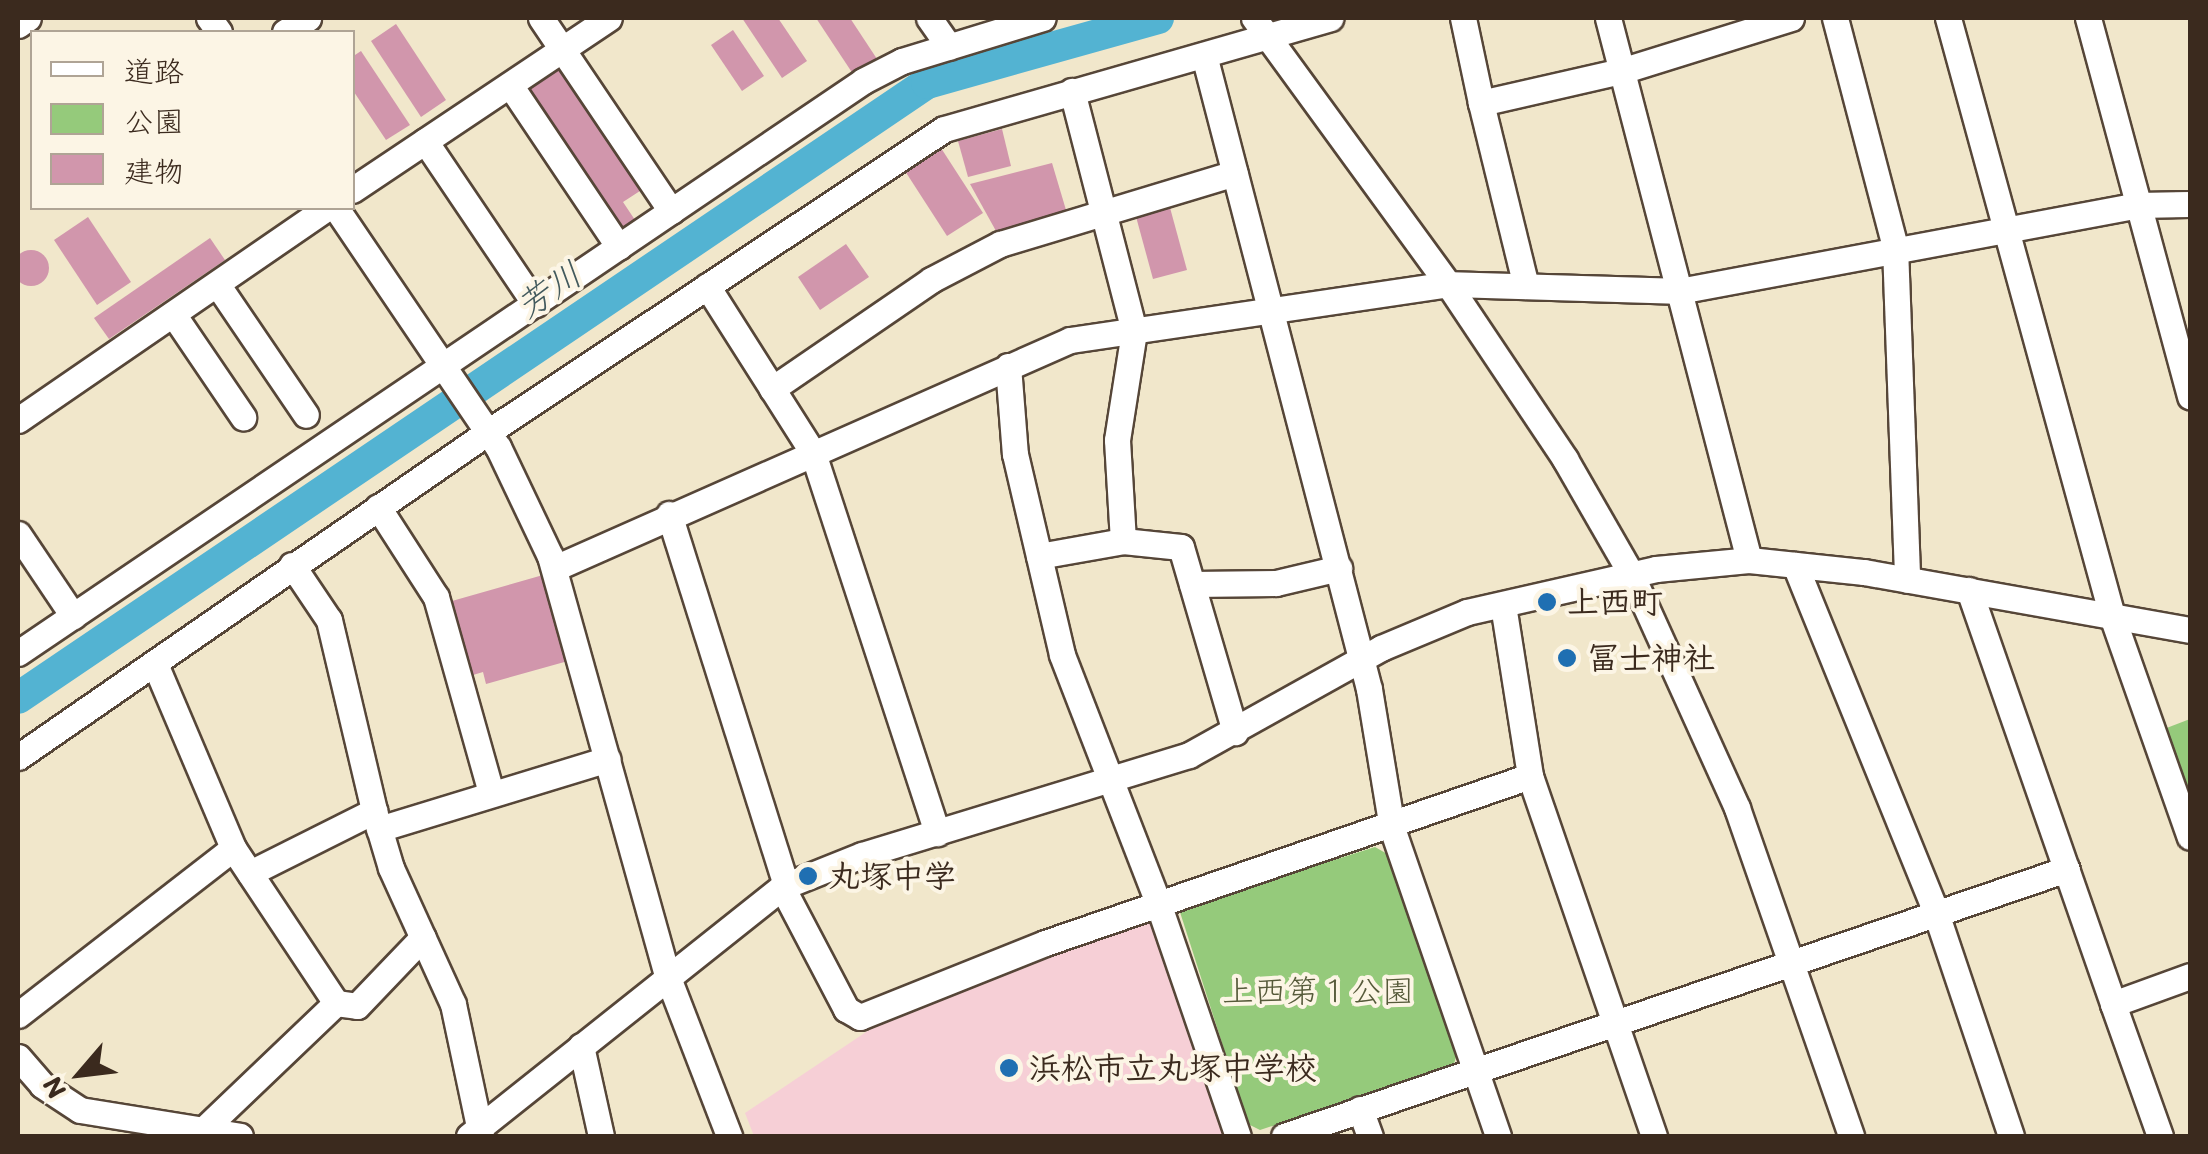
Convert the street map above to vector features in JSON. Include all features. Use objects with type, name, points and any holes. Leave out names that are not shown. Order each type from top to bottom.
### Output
[{"type":"street","points":[[18,25],[28,18]]},
{"type":"street","points":[[541,18],[671,212]]},
{"type":"street","points":[[355,188],[610,18]]},
{"type":"street","points":[[929,18],[949,46]]},
{"type":"street","points":[[18,653],[446,369],[534,304],[863,81],[949,46],[1043,18]]},
{"type":"street","points":[[18,756],[378,507],[485,427],[944,129],[1204,55],[1260,25],[1330,18]]},
{"type":"street","points":[[1463,18],[1526,286]]},
{"type":"street","points":[[1608,18],[1749,560]]},
{"type":"street","points":[[1481,103],[1621,71],[1791,18]]},
{"type":"street","points":[[1834,18],[1894,246],[1908,580]]},
{"type":"street","points":[[1948,18],[2112,616],[2190,838]]},
{"type":"street","points":[[2088,18],[2190,397]]},
{"type":"street","points":[[1260,25],[1448,284],[1565,459],[1631,574],[1709,737],[1850,1136]]},
{"type":"street","points":[[1204,55],[1340,568],[1392,828],[1498,1136]]},
{"type":"street","points":[[510,85],[619,247]]},
{"type":"street","points":[[1072,91],[1106,210],[1134,331],[1117,440],[1123,541]]},
{"type":"street","points":[[425,142],[534,304]]},
{"type":"street","points":[[772,388],[1000,244],[1235,172]]},
{"type":"street","points":[[555,568],[1061,342],[1274,314],[1448,284],[1679,291],[1894,246],[2006,230],[2138,204],[2190,204]]},
{"type":"street","points":[[18,420],[324,210]]},
{"type":"street","points":[[337,210],[485,427],[555,568],[667,975],[730,1136]]},
{"type":"street","points":[[218,284],[306,415]]},
{"type":"street","points":[[707,286],[813,453],[937,833]]},
{"type":"street","points":[[173,314],[244,417]]},
{"type":"street","points":[[1008,366],[1013,446],[1064,661],[1158,903],[1238,1136]]},
{"type":"street","points":[[378,507],[436,597],[491,793]]},
{"type":"street","points":[[669,514],[784,886],[856,1017],[1158,903],[1392,828],[1530,776]]},
{"type":"street","points":[[18,534],[73,616]]},
{"type":"street","points":[[1039,556],[1123,541],[1178,543],[1236,732]]},
{"type":"street","points":[[292,565],[329,620],[377,820],[453,1004],[476,1134],[667,975],[784,886],[937,833],[1111,784],[1236,732],[1361,659],[1427,627],[1503,604],[1631,574],[1749,560],[1908,580],[2190,630]]},
{"type":"street","points":[[1795,565],[1936,910],[2011,1136]]},
{"type":"street","points":[[1192,584],[1276,583],[1340,568]]},
{"type":"street","points":[[1969,590],[2160,1136]]},
{"type":"street","points":[[1503,604],[1530,776],[1654,1136]]},
{"type":"street","points":[[155,664],[233,848],[336,1002],[357,1006],[423,938]]},
{"type":"street","points":[[250,873],[377,820],[491,793],[608,759]]},
{"type":"street","points":[[18,1015],[89,966],[233,848]]},
{"type":"street","points":[[1284,1136],[1790,965],[1936,910],[2067,869]]},
{"type":"street","points":[[2113,1004],[2190,976]]},
{"type":"street","points":[[202,1130],[336,1002]]},
{"type":"street","points":[[581,1046],[601,1136]]},
{"type":"street","points":[[18,1057],[42,1086],[80,1110],[240,1136]]},
{"type":"street","points":[[1360,1109],[1370,1136]]},
{"type":"shaded area","name":"浜松市立丸塚中学校","points":[[1147,918],[1155,923],[1228,1136],[754,1136],[745,1113],[881,1022]]},
{"type":"green space","points":[[2190,719],[2190,803],[2164,729]]},
{"type":"green space","name":"上西第１公園","points":[[1375,847],[1389,855],[1457,1054],[1453,1067],[1260,1130],[1248,1124],[1179,909]]},
{"type":"building","points":[[742,18],[778,18],[807,61],[782,78]]},
{"type":"building","points":[[816,18],[850,18],[879,62],[855,77]]},
{"type":"building","points":[[396,24],[446,100],[421,117],[371,41]]},
{"type":"building","points":[[733,30],[764,76],[742,91],[711,45]]},
{"type":"building","points":[[361,51],[410,125],[386,140],[355,94],[355,55]]},
{"type":"building","points":[[562,61],[643,189],[623,202],[637,223],[616,237],[521,87]]},
{"type":"building","points":[[1002,129],[1011,166],[968,177],[958,141]]},
{"type":"building","points":[[941,148],[983,213],[947,236],[905,171]]},
{"type":"building","points":[[1052,163],[1066,210],[996,231],[970,184]]},
{"type":"building","points":[[1169,204],[1187,270],[1153,279],[1135,213]]},
{"type":"building","points":[[88,217],[131,282],[97,305],[54,240]]},
{"type":"building","points":[[210,238],[225,260],[109,339],[94,318]]},
{"type":"building","points":[[846,244],[869,277],[820,310],[798,277]]},
{"type":"building","points":[[31,250],[44,255],[49,268],[44,281],[31,286],[18,281],[13,268],[18,255]]},
{"type":"building","points":[[543,575],[568,661],[486,684],[483,672],[473,675],[452,601]]},
{"type":"waterway","name":"芳川","points":[[18,698],[927,83],[1158,18]]},
{"type":"place","name":"上西町","points":[[1547,602]]},
{"type":"place","name":"冨士神社","points":[[1567,658]]},
{"type":"place","name":"丸塚中学","points":[[808,876]]},
{"type":"place","name":"浜松市立丸塚中学校","points":[[1009,1068]]}]
